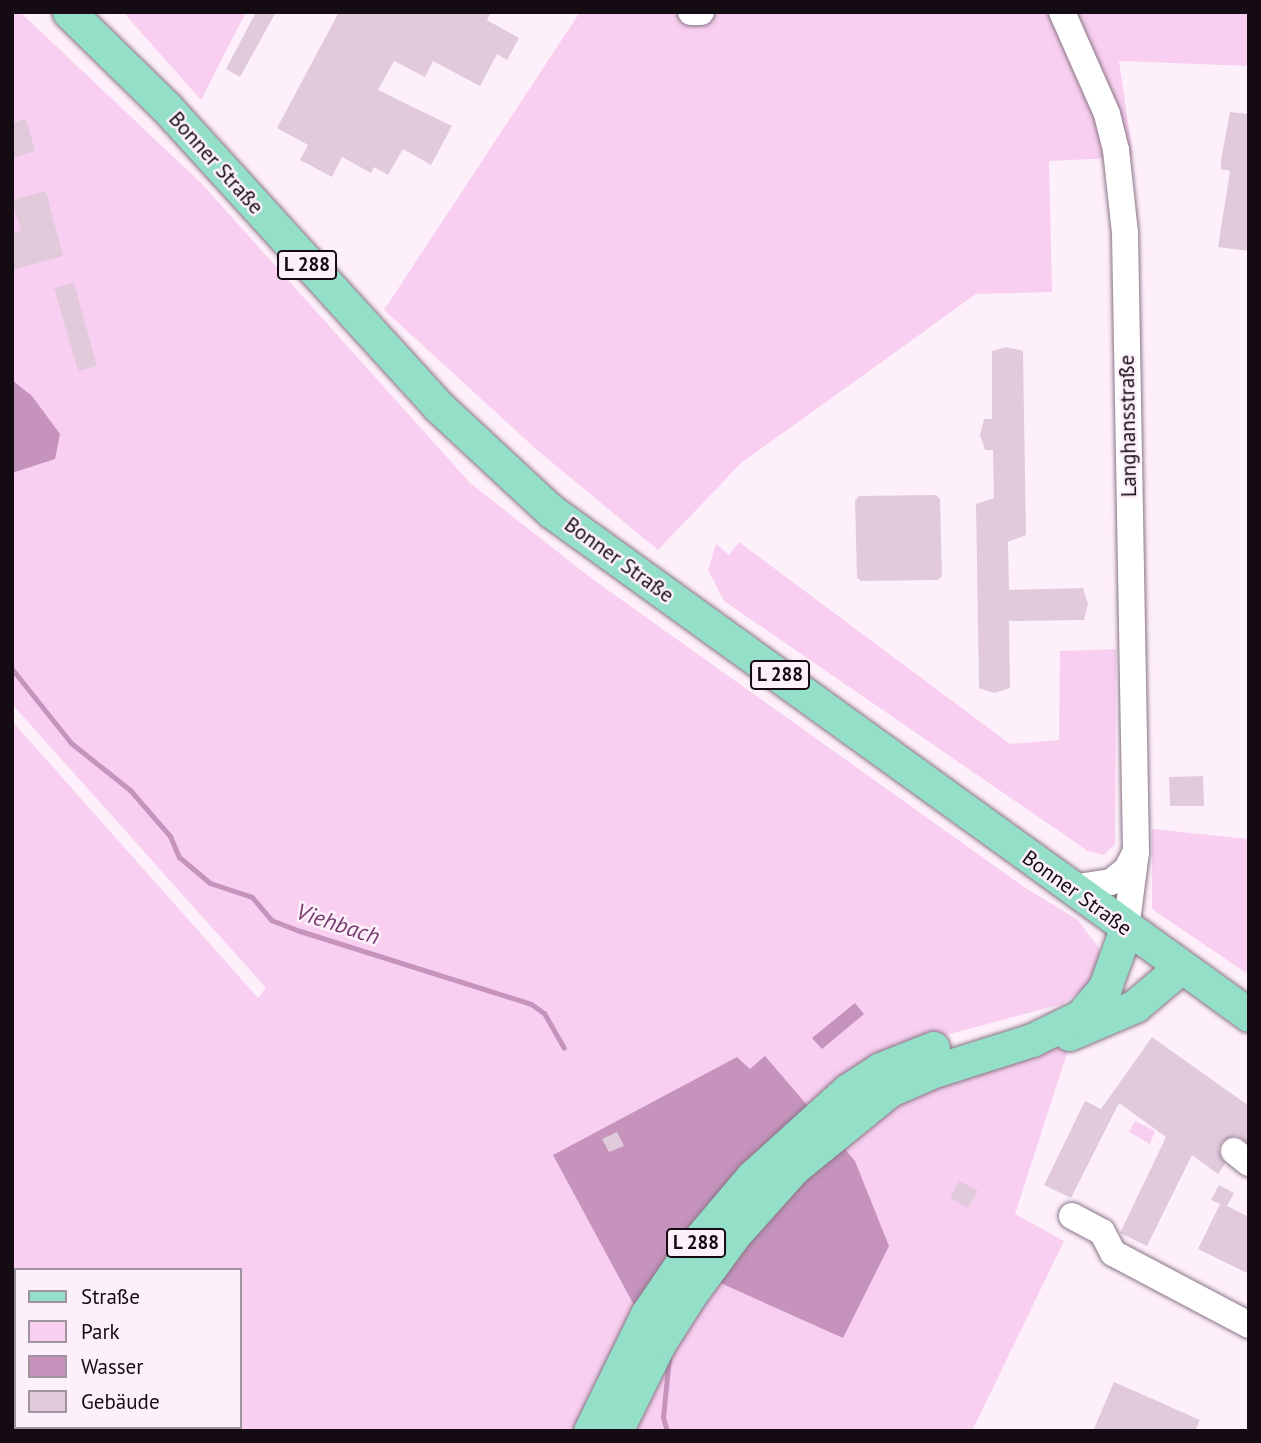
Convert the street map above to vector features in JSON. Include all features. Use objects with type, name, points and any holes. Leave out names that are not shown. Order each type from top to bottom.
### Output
[{"type":"main road","name":"Bonner Straße","points":[[69,12],[167,108],[439,407],[551,511],[1126,929],[1249,1015]]},
{"type":"main road","name":"L 288","points":[[1032,1040],[1080,1016],[1096,1000],[1113,971],[1126,929]]},
{"type":"main road","name":"L 288","points":[[590,1431],[628,1349],[692,1248],[779,1149],[855,1099],[1032,1040],[1072,1033],[1122,1013],[1159,990],[1181,967]]},
{"type":"main road","name":"L 288","points":[[616,1431],[660,1342],[713,1262],[880,1069],[927,1050],[1041,1021],[1096,1000]]},
{"type":"street","points":[[691,12],[701,12]]},
{"type":"street","name":"Langhansstraße","points":[[1062,12],[1107,114],[1116,150],[1125,233],[1136,852],[1126,929]]},
{"type":"street","points":[[1071,888],[1111,881],[1127,869],[1136,852]]},
{"type":"street","points":[[1073,1216],[1102,1232],[1112,1253],[1249,1325]]},
{"type":"green space","points":[[12,12],[20,12],[202,184],[470,483],[591,578],[1024,887],[1078,920],[1099,948],[1099,961],[1089,984],[1062,1004],[916,1043],[575,1431],[12,1431],[12,721],[258,998],[266,988],[12,704]]},
{"type":"green space","points":[[123,12],[246,12],[201,100]]},
{"type":"green space","points":[[580,12],[1249,12],[1249,66],[1119,61],[1133,157],[1049,161],[1052,292],[976,294],[741,463],[658,550],[537,450],[384,310]]},
{"type":"green space","points":[[739,542],[1010,744],[1059,740],[1060,651],[1116,649],[1115,844],[1104,855],[1088,851],[724,601],[708,570],[716,544],[729,555]]},
{"type":"green space","points":[[1152,829],[1249,839],[1249,975],[1152,909]]},
{"type":"green space","points":[[1071,1041],[1015,1214],[1064,1241],[972,1431],[631,1431],[662,1369],[716,1281],[828,1155],[902,1098]]},
{"type":"green space","points":[[1135,1121],[1155,1131],[1150,1144],[1129,1132]]},
{"type":"water","points":[[12,380],[32,396],[60,434],[55,459],[12,473]]},
{"type":"water","points":[[855,1003],[864,1014],[822,1049],[812,1038]]},
{"type":"water","points":[[765,1056],[855,1161],[889,1246],[843,1338],[716,1281],[635,1307],[553,1155],[737,1057],[750,1069]]},
{"type":"building","points":[[256,12],[276,12],[240,77],[226,69]]},
{"type":"building","points":[[339,12],[491,12],[487,20],[519,38],[507,60],[497,54],[480,86],[433,61],[425,77],[394,61],[378,90],[452,126],[431,165],[403,149],[388,175],[374,167],[371,173],[342,157],[332,177],[300,160],[308,145],[277,128]]},
{"type":"building","points":[[1230,112],[1249,114],[1249,251],[1218,247],[1230,171],[1221,169],[1221,160]]},
{"type":"building","points":[[26,119],[35,151],[12,158],[12,123]]},
{"type":"building","points":[[46,191],[63,256],[12,270],[12,233],[21,231],[12,200]]},
{"type":"building","points":[[74,283],[97,366],[78,371],[54,288]]},
{"type":"building","points":[[1006,347],[1023,351],[1026,535],[1008,542],[1009,590],[1083,588],[1088,604],[1084,620],[1009,621],[1010,688],[994,693],[979,688],[976,504],[994,498],[993,450],[985,450],[980,435],[984,419],[992,419],[992,351]]},
{"type":"building","points":[[936,495],[940,499],[942,576],[938,580],[861,581],[857,578],[855,501],[859,496]]},
{"type":"building","points":[[1203,776],[1204,806],[1170,806],[1169,777]]},
{"type":"building","points":[[1152,1037],[1249,1106],[1249,1143],[1236,1135],[1222,1141],[1218,1149],[1225,1164],[1218,1174],[1192,1155],[1147,1246],[1120,1233],[1166,1137],[1119,1103],[1071,1198],[1044,1185],[1085,1101],[1101,1109]]},
{"type":"building","points":[[617,1132],[624,1146],[609,1152],[602,1139]]},
{"type":"building","points":[[959,1181],[978,1191],[968,1208],[950,1198]]},
{"type":"building","points":[[1219,1185],[1234,1193],[1227,1206],[1249,1217],[1249,1274],[1198,1249],[1220,1204],[1211,1200]]},
{"type":"building","points":[[1114,1382],[1200,1420],[1195,1431],[1093,1431]]},
{"type":"waterway","name":"Viehbach","points":[[12,669],[71,743],[130,790],[170,836],[179,857],[210,883],[252,897],[271,920],[300,931],[531,1004],[544,1013],[564,1048]]},
{"type":"waterway","name":"Viehbach","points":[[667,1431],[663,1417],[669,1358]]}]
